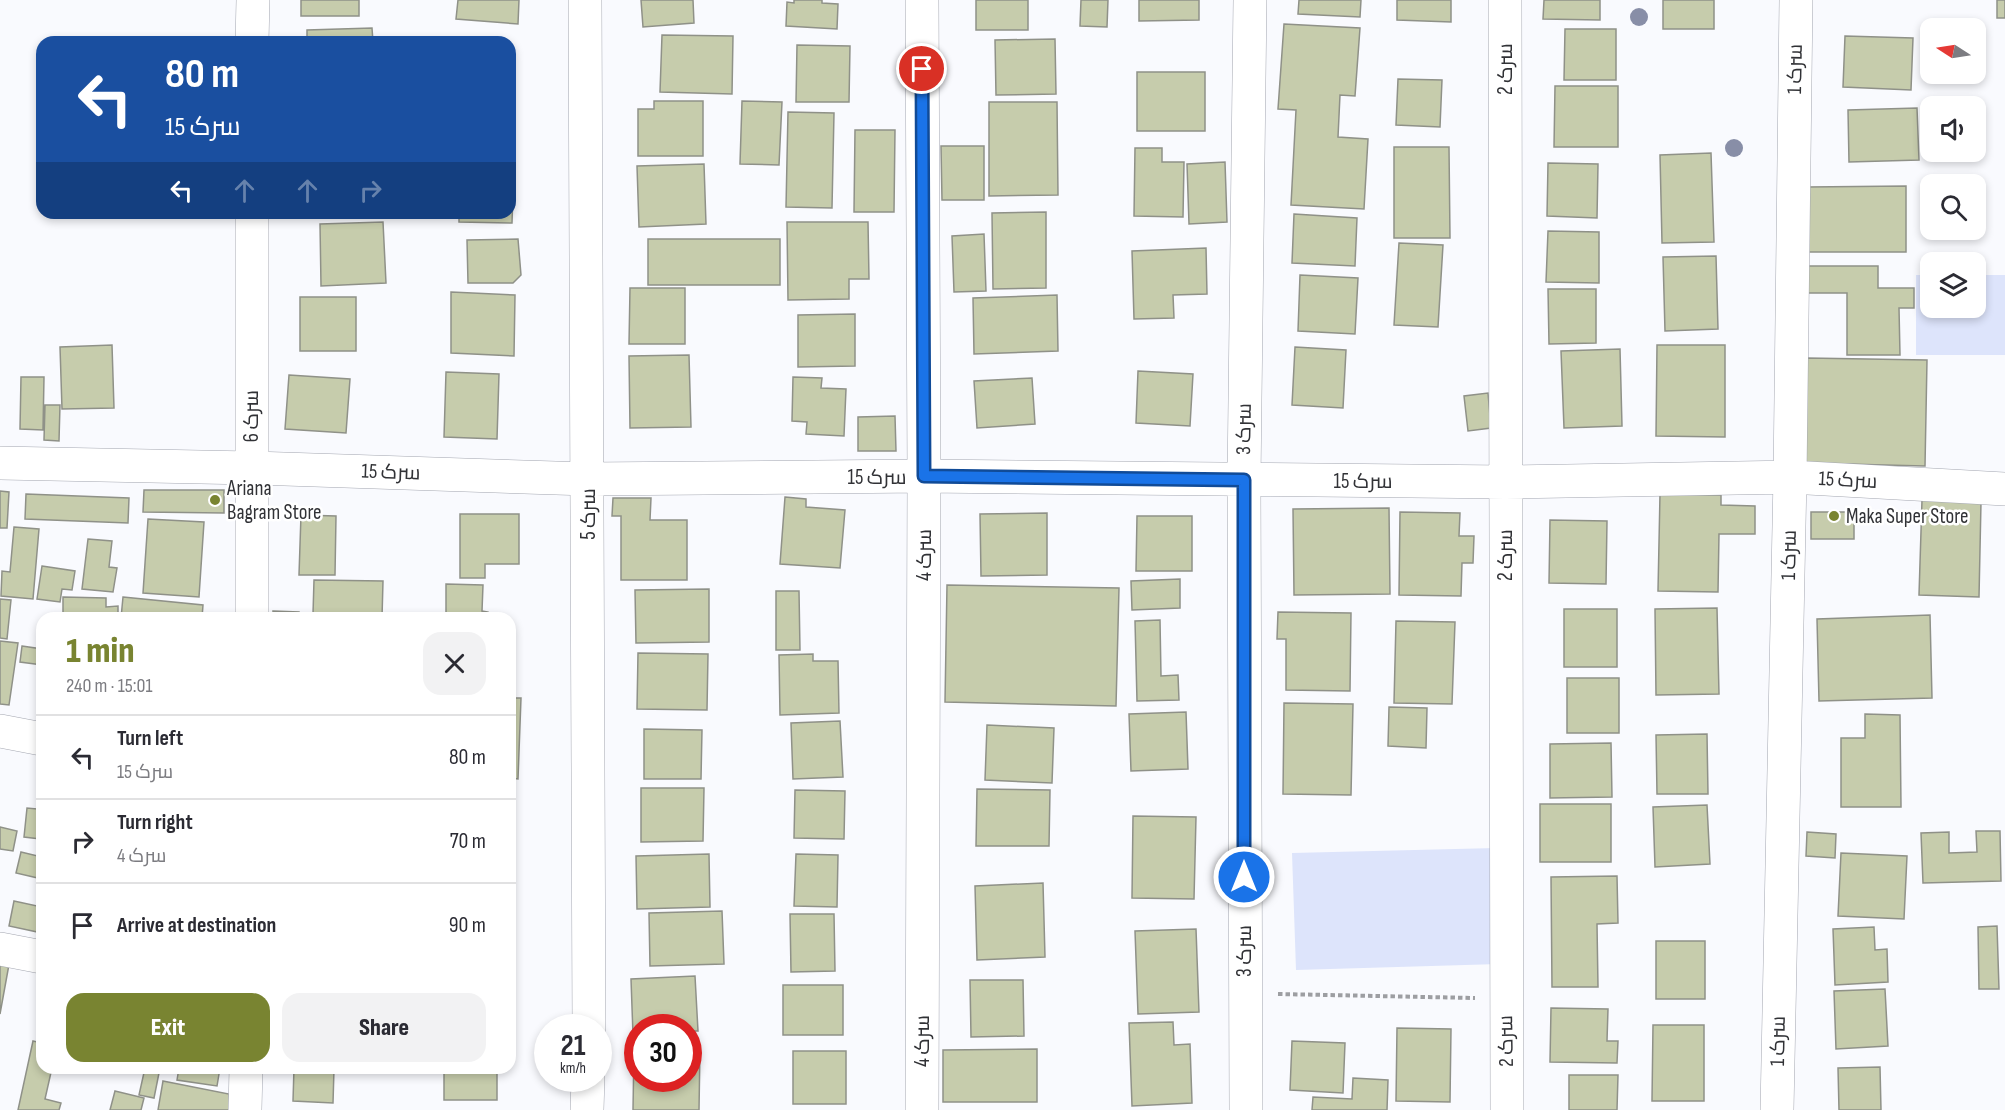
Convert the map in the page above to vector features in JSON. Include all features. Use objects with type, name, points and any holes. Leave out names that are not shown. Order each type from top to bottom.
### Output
[{"type":"street","points":[[252,36],[253,0]]},
{"type":"street","name":"سرک 5","points":[[585,0],[589,1014]]},
{"type":"street","name":"سرک 4","points":[[921,0],[924,476],[922,1110]]},
{"type":"street","name":"سرک 3","points":[[1246,1110],[1244,480],[1250,0]]},
{"type":"street","name":"سرک 2","points":[[1505,0],[1507,1110]]},
{"type":"street","name":"سرک 1","points":[[1777,1110],[1790,477],[1796,0]]},
{"type":"street","name":"سرک 6","points":[[252,219],[252,612]]},
{"type":"street","name":"سرک 15","points":[[0,464],[251,468],[588,479],[924,476],[1505,482],[1790,477],[2005,489]]},
{"type":"street","points":[[0,731],[36,738]]},
{"type":"street","points":[[0,950],[36,956]]},
{"type":"street","points":[[245,1110],[246,1074]]},
{"type":"street","points":[[588,1092],[588,1110]]},
{"type":"path","points":[[1244,994],[1506,998]]},
{"type":"shaded area","points":[[1916,275],[1920,275],[1920,318],[1986,318],[1986,275],[2005,275],[2005,355],[1916,355]]},
{"type":"shaded area","points":[[1496,848],[1499,964],[1296,970],[1292,853]]},
{"type":"building","points":[[301,0],[359,0],[359,16],[301,16]]},
{"type":"building","points":[[458,0],[519,0],[518,24],[456,19]]},
{"type":"building","points":[[641,0],[693,0],[694,23],[643,27]]},
{"type":"building","points":[[794,0],[822,0],[822,3],[838,4],[837,29],[786,26],[787,2],[794,3]]},
{"type":"building","points":[[976,0],[1028,0],[1028,30],[976,30]]},
{"type":"building","points":[[1081,0],[1108,0],[1107,27],[1080,26]]},
{"type":"building","points":[[1139,0],[1199,0],[1199,20],[1139,21]]},
{"type":"building","points":[[1299,0],[1361,0],[1360,17],[1298,14]]},
{"type":"building","points":[[1397,0],[1451,0],[1451,22],[1397,20]]},
{"type":"building","points":[[1544,0],[1600,0],[1600,20],[1543,19]]},
{"type":"building","points":[[1663,0],[1714,0],[1714,29],[1663,29]]},
{"type":"building","points":[[1997,0],[2005,0],[2005,18],[1997,18]]},
{"type":"building","points":[[1284,24],[1360,28],[1355,96],[1340,95],[1338,137],[1368,139],[1364,209],[1291,205],[1296,110],[1278,109]]},
{"type":"building","points":[[372,28],[373,36],[307,36],[307,30]]},
{"type":"building","points":[[1565,29],[1616,29],[1616,80],[1564,80]]},
{"type":"building","points":[[662,35],[733,36],[732,94],[660,92]]},
{"type":"building","points":[[1845,36],[1913,38],[1911,90],[1843,87]]},
{"type":"building","points":[[1055,39],[1056,94],[996,95],[995,40]]},
{"type":"building","points":[[797,45],[850,46],[849,102],[796,102]]},
{"type":"building","points":[[1137,72],[1205,72],[1205,131],[1137,131]]},
{"type":"building","points":[[1398,79],[1442,80],[1440,127],[1396,125]]},
{"type":"building","points":[[1555,86],[1618,86],[1618,147],[1554,147]]},
{"type":"building","points":[[654,101],[703,101],[703,156],[638,156],[638,109],[654,109]]},
{"type":"building","points":[[742,101],[782,102],[779,165],[740,164]]},
{"type":"building","points":[[989,102],[1057,102],[1058,195],[989,196]]},
{"type":"building","points":[[1917,108],[1919,160],[1849,162],[1848,110]]},
{"type":"building","points":[[788,112],[834,113],[832,208],[786,207]]},
{"type":"building","points":[[855,130],[895,130],[894,212],[854,212]]},
{"type":"building","points":[[941,146],[984,146],[984,200],[942,200]]},
{"type":"building","points":[[1394,147],[1449,147],[1450,238],[1394,238]]},
{"type":"building","points":[[1135,148],[1162,148],[1162,162],[1184,162],[1183,217],[1134,216]]},
{"type":"building","points":[[1711,153],[1714,242],[1662,243],[1660,155]]},
{"type":"building","points":[[1225,162],[1227,222],[1189,224],[1187,164]]},
{"type":"building","points":[[1548,163],[1598,164],[1597,218],[1547,216]]},
{"type":"building","points":[[704,164],[706,224],[639,227],[637,166]]},
{"type":"building","points":[[1906,186],[1906,252],[1808,252],[1807,187]]},
{"type":"building","points":[[1046,212],[1046,288],[993,289],[992,213]]},
{"type":"building","points":[[1294,214],[1357,218],[1355,266],[1292,263]]},
{"type":"building","points":[[459,219],[512,219],[512,223],[459,222]]},
{"type":"building","points":[[383,222],[386,283],[321,286],[320,224]]},
{"type":"building","points":[[787,222],[868,222],[869,279],[849,279],[849,299],[788,300]]},
{"type":"building","points":[[1548,231],[1599,232],[1599,283],[1546,282]]},
{"type":"building","points":[[984,234],[986,291],[954,292],[952,236]]},
{"type":"building","points":[[518,239],[521,275],[513,283],[468,283],[467,240]]},
{"type":"building","points":[[648,239],[780,239],[780,285],[648,285]]},
{"type":"building","points":[[1399,243],[1443,245],[1438,327],[1394,325]]},
{"type":"building","points":[[1206,248],[1207,294],[1173,295],[1174,318],[1134,319],[1132,251]]},
{"type":"building","points":[[1716,256],[1718,329],[1665,331],[1663,257]]},
{"type":"building","points":[[1805,266],[1878,266],[1878,288],[1914,288],[1914,308],[1899,308],[1900,355],[1847,355],[1847,293],[1806,293]]},
{"type":"building","points":[[1300,275],[1358,278],[1355,334],[1298,331]]},
{"type":"building","points":[[630,288],[685,288],[685,344],[629,344]]},
{"type":"building","points":[[1548,289],[1596,289],[1596,343],[1549,344]]},
{"type":"building","points":[[451,292],[515,295],[514,356],[451,353]]},
{"type":"building","points":[[1057,295],[1058,351],[974,354],[973,298]]},
{"type":"building","points":[[300,297],[356,297],[356,351],[300,351]]},
{"type":"building","points":[[855,314],[855,366],[798,367],[798,315]]},
{"type":"building","points":[[112,345],[114,408],[62,409],[60,347]]},
{"type":"building","points":[[1657,345],[1725,345],[1725,437],[1656,436]]},
{"type":"building","points":[[1295,347],[1346,350],[1343,408],[1292,405]]},
{"type":"building","points":[[1620,349],[1622,426],[1564,428],[1561,351]]},
{"type":"building","points":[[689,355],[691,427],[630,428],[629,356]]},
{"type":"building","points":[[1807,358],[1927,360],[1925,466],[1805,463]]},
{"type":"building","points":[[1138,371],[1193,374],[1190,426],[1136,423]]},
{"type":"building","points":[[446,372],[499,374],[497,439],[444,437]]},
{"type":"building","points":[[289,375],[350,379],[346,433],[285,429]]},
{"type":"building","points":[[21,377],[44,377],[43,430],[20,429]]},
{"type":"building","points":[[793,377],[822,378],[821,388],[846,389],[844,436],[806,434],[807,422],[792,421]]},
{"type":"building","points":[[1032,378],[1035,424],[977,428],[974,381]]},
{"type":"building","points":[[1488,393],[1491,428],[1468,431],[1464,396]]},
{"type":"building","points":[[45,405],[60,405],[59,441],[44,440]]},
{"type":"building","points":[[895,416],[896,451],[858,451],[858,417]]},
{"type":"building","points":[[144,490],[224,490],[224,513],[143,512]]},
{"type":"building","points":[[0,491],[9,492],[7,528],[0,528]]},
{"type":"building","points":[[26,494],[129,498],[128,523],[25,519]]},
{"type":"building","points":[[1660,494],[1721,495],[1721,505],[1755,506],[1755,534],[1719,534],[1718,592],[1658,591]]},
{"type":"building","points":[[785,497],[806,499],[806,507],[845,510],[840,568],[780,564]]},
{"type":"building","points":[[613,498],[651,498],[650,520],[687,520],[687,580],[621,580],[621,516],[612,516]]},
{"type":"building","points":[[1922,500],[1981,502],[1979,597],[1919,595]]},
{"type":"building","points":[[1389,508],[1390,594],[1294,595],[1293,509]]},
{"type":"building","points":[[1400,512],[1460,513],[1459,536],[1474,536],[1473,563],[1462,563],[1461,596],[1399,595]]},
{"type":"building","points":[[1811,512],[1854,512],[1854,539],[1811,539]]},
{"type":"building","points":[[1047,513],[1047,575],[981,576],[980,514]]},
{"type":"building","points":[[460,514],[519,514],[519,564],[485,564],[485,578],[460,578]]},
{"type":"building","points":[[301,515],[336,516],[335,575],[299,575]]},
{"type":"building","points":[[1137,516],[1192,516],[1192,571],[1136,571]]},
{"type":"building","points":[[148,519],[204,522],[199,597],[143,593]]},
{"type":"building","points":[[1550,520],[1607,521],[1606,584],[1549,583]]},
{"type":"building","points":[[14,527],[39,529],[33,599],[1,596],[2,571],[10,572]]},
{"type":"building","points":[[88,539],[112,541],[109,567],[117,568],[113,592],[82,589]]},
{"type":"building","points":[[42,566],[75,571],[72,590],[62,589],[60,602],[37,599]]},
{"type":"building","points":[[1180,579],[1180,608],[1132,610],[1131,581]]},
{"type":"building","points":[[314,580],[383,581],[382,612],[313,612]]},
{"type":"building","points":[[446,584],[483,585],[482,611],[488,612],[446,612]]},
{"type":"building","points":[[947,585],[1119,588],[1116,706],[945,702]]},
{"type":"building","points":[[709,589],[709,642],[636,643],[635,590]]},
{"type":"building","points":[[776,591],[799,591],[800,650],[776,650]]},
{"type":"building","points":[[63,597],[106,598],[106,607],[118,606],[118,612],[63,612]]},
{"type":"building","points":[[123,597],[203,605],[202,612],[122,612]]},
{"type":"building","points":[[0,599],[11,600],[7,639],[0,638]]},
{"type":"building","points":[[1717,608],[1719,694],[1656,695],[1655,609]]},
{"type":"building","points":[[1564,609],[1617,609],[1617,667],[1564,667]]},
{"type":"building","points":[[1278,612],[1351,613],[1350,691],[1286,690],[1286,639],[1277,639]]},
{"type":"building","points":[[1930,615],[1932,698],[1819,701],[1817,619]]},
{"type":"building","points":[[1160,620],[1161,676],[1178,675],[1179,700],[1137,701],[1135,621]]},
{"type":"building","points":[[1396,621],[1455,622],[1452,704],[1394,703]]},
{"type":"building","points":[[0,641],[18,643],[9,705],[0,704]]},
{"type":"building","points":[[22,646],[36,648],[36,664],[20,662]]},
{"type":"building","points":[[638,653],[708,654],[707,710],[637,709]]},
{"type":"building","points":[[813,654],[813,661],[838,661],[839,713],[780,715],[779,655]]},
{"type":"building","points":[[1567,678],[1619,678],[1619,733],[1567,733]]},
{"type":"building","points":[[516,698],[521,698],[518,779],[516,779]]},
{"type":"building","points":[[1284,703],[1353,704],[1351,795],[1283,794]]},
{"type":"building","points":[[1389,707],[1427,708],[1426,748],[1388,746]]},
{"type":"building","points":[[1186,712],[1188,769],[1131,771],[1129,714]]},
{"type":"building","points":[[1865,714],[1900,715],[1901,807],[1841,807],[1841,738],[1865,738]]},
{"type":"building","points":[[840,721],[843,777],[793,779],[791,723]]},
{"type":"building","points":[[987,725],[1054,728],[1052,783],[985,780]]},
{"type":"building","points":[[644,729],[702,730],[701,779],[644,779]]},
{"type":"building","points":[[1707,734],[1708,794],[1657,794],[1656,735]]},
{"type":"building","points":[[1611,743],[1612,797],[1550,798],[1550,744]]},
{"type":"building","points":[[641,788],[704,788],[703,841],[641,842]]},
{"type":"building","points":[[977,789],[1050,790],[1049,846],[976,846]]},
{"type":"building","points":[[795,790],[845,791],[844,839],[794,838]]},
{"type":"building","points":[[1540,804],[1611,804],[1611,862],[1540,862]]},
{"type":"building","points":[[1707,805],[1710,864],[1655,867],[1653,807]]},
{"type":"building","points":[[27,808],[36,809],[36,838],[24,837]]},
{"type":"building","points":[[1133,816],[1196,817],[1194,899],[1132,898]]},
{"type":"building","points":[[0,827],[17,831],[13,851],[0,849]]},
{"type":"building","points":[[1976,831],[2000,831],[2001,881],[1923,883],[1921,833],[1949,832],[1949,853],[1977,852]]},
{"type":"building","points":[[1807,832],[1836,834],[1835,858],[1806,856]]},
{"type":"building","points":[[21,852],[36,856],[36,878],[16,873]]},
{"type":"building","points":[[1841,853],[1907,856],[1904,919],[1838,916]]},
{"type":"building","points":[[709,854],[710,907],[637,909],[636,856]]},
{"type":"building","points":[[796,854],[838,855],[837,907],[794,906]]},
{"type":"building","points":[[1617,876],[1618,923],[1597,924],[1598,987],[1552,987],[1551,877]]},
{"type":"building","points":[[1043,883],[1045,957],[977,960],[975,886]]},
{"type":"building","points":[[14,901],[36,906],[36,932],[9,926]]},
{"type":"building","points":[[722,911],[724,964],[650,966],[649,913]]},
{"type":"building","points":[[790,914],[834,914],[835,971],[791,972]]},
{"type":"building","points":[[1997,926],[1999,989],[1979,989],[1978,927]]},
{"type":"building","points":[[1874,927],[1875,950],[1887,949],[1888,982],[1835,985],[1833,929]]},
{"type":"building","points":[[1196,929],[1199,1012],[1138,1014],[1135,931]]},
{"type":"building","points":[[1656,941],[1705,941],[1705,999],[1656,999]]},
{"type":"building","points":[[0,957],[10,959],[0,1014]]},
{"type":"building","points":[[695,976],[697,1014],[632,1014],[631,979]]},
{"type":"building","points":[[970,980],[1023,980],[1024,1036],[971,1037]]},
{"type":"building","points":[[783,985],[843,985],[843,1035],[783,1035]]},
{"type":"building","points":[[1885,989],[1888,1046],[1836,1049],[1834,991]]},
{"type":"building","points":[[1551,1008],[1608,1009],[1607,1041],[1618,1041],[1617,1063],[1550,1062]]},
{"type":"building","points":[[1173,1022],[1174,1045],[1190,1044],[1192,1103],[1132,1106],[1129,1023]]},
{"type":"building","points":[[1653,1025],[1704,1025],[1704,1101],[1652,1101]]},
{"type":"building","points":[[1397,1028],[1451,1029],[1450,1102],[1396,1101]]},
{"type":"building","points":[[33,1041],[36,1042],[36,1074],[51,1074],[45,1099],[61,1103],[59,1110],[18,1110]]},
{"type":"building","points":[[1292,1041],[1345,1043],[1343,1093],[1290,1090]]},
{"type":"building","points":[[1037,1049],[1037,1102],[943,1102],[943,1050]]},
{"type":"building","points":[[793,1051],[846,1051],[846,1104],[793,1104]]},
{"type":"building","points":[[1880,1067],[1881,1110],[1839,1110],[1838,1068]]},
{"type":"building","points":[[144,1074],[159,1074],[154,1098],[139,1095]]},
{"type":"building","points":[[178,1074],[219,1074],[217,1086],[177,1080]]},
{"type":"building","points":[[294,1074],[334,1074],[333,1103],[293,1101]]},
{"type":"building","points":[[444,1074],[497,1074],[497,1100],[444,1100]]},
{"type":"building","points":[[1569,1075],[1618,1075],[1617,1110],[1569,1110]]},
{"type":"building","points":[[1353,1078],[1388,1080],[1387,1110],[1312,1110],[1313,1097],[1352,1099]]},
{"type":"building","points":[[163,1081],[229,1094],[230,1110],[158,1110]]},
{"type":"building","points":[[115,1091],[144,1098],[141,1110],[110,1110]]},
{"type":"building","points":[[633,1092],[699,1092],[699,1110],[633,1110]]},
{"type":"place","name":"Ariana Bagram Store","points":[[215,500]]},
{"type":"place","name":"Maka Super Store","points":[[1834,516]]},
{"type":"route","points":[[922,69],[924,476],[1244,480],[1244,877]]}]
